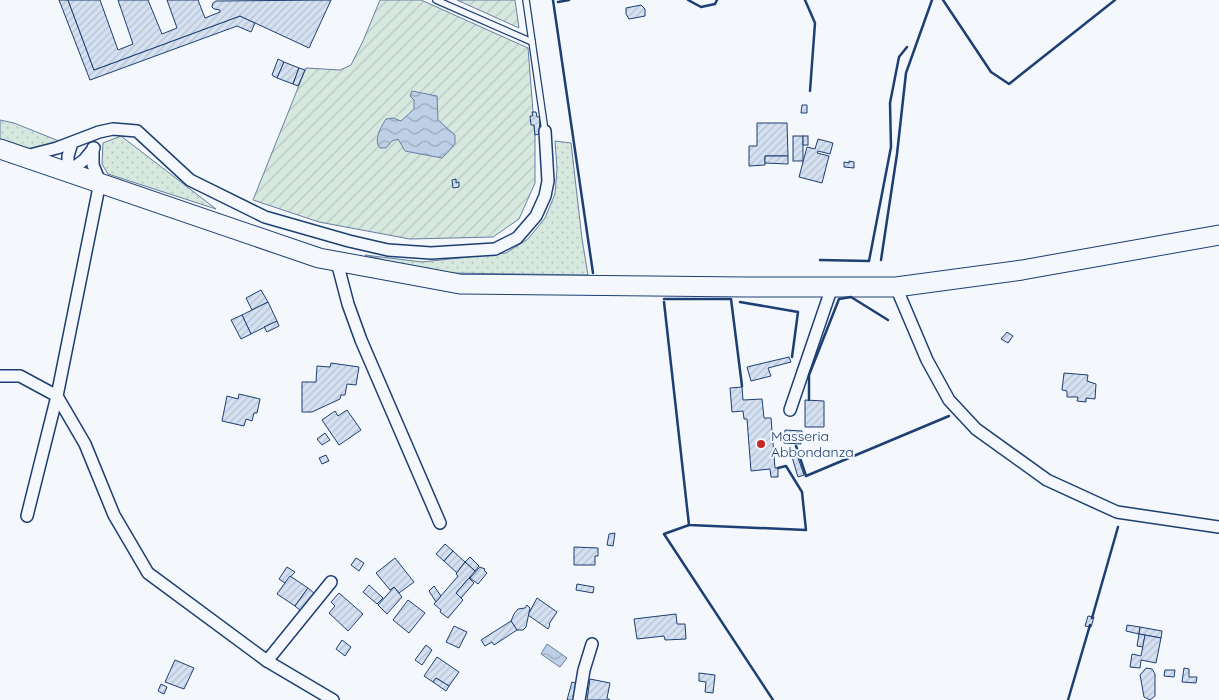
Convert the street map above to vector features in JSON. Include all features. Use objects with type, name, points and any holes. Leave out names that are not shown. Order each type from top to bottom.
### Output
[{"type":"main road","points":[[0,149],[319,258],[460,284],[896,287],[1022,270],[1219,235]]},
{"type":"street","points":[[22,156],[72,143],[113,129],[137,132],[190,180],[266,217],[388,250],[431,253],[496,249],[518,238],[536,216],[545,196],[548,181],[545,132]]},
{"type":"street","points":[[68,172],[84,160],[101,132]]},
{"type":"street","points":[[68,172],[68,156],[72,143]]},
{"type":"street","points":[[27,516],[57,396],[100,182],[93,165],[93,148]]},
{"type":"street","points":[[337,262],[348,304],[361,340],[440,524]]},
{"type":"street","points":[[790,410],[832,287]]},
{"type":"street","points":[[896,287],[927,360],[949,400],[976,429],[1047,480],[1117,512],[1219,527]]},
{"type":"street","points":[[0,376],[20,376],[57,396],[85,444],[114,515],[148,573],[267,661],[333,700]]},
{"type":"street","points":[[267,661],[331,582]]},
{"type":"street","points":[[579,700],[584,670],[592,644]]},
{"type":"lane","points":[[436,0],[532,42]]},
{"type":"lane","points":[[526,0],[545,132]]},
{"type":"shaded area","points":[[380,0],[421,0],[528,48],[535,137],[535,183],[519,219],[493,237],[410,239],[319,222],[253,200],[306,68],[340,70],[351,65]]},
{"type":"shaded area","points":[[457,0],[515,0],[519,28]]},
{"type":"shaded area","points":[[0,120],[14,123],[64,143],[32,150],[0,139]]},
{"type":"shaded area","points":[[121,136],[216,209],[108,174],[102,164],[103,143]]},
{"type":"shaded area","points":[[555,141],[571,143],[588,275],[447,273],[407,266],[365,255],[422,262],[506,253],[528,239],[545,218],[555,194],[557,169]]},
{"type":"water","points":[[412,91],[437,96],[438,120],[455,135],[455,144],[442,158],[405,151],[398,139],[392,141],[386,148],[380,148],[378,145],[378,134],[386,119],[393,118],[401,121],[414,109],[414,100],[410,96]]},
{"type":"water","points":[[547,644],[567,658],[560,667],[541,654]]},
{"type":"building","points":[[59,0],[68,0],[94,70],[240,16],[255,23],[251,32],[237,26],[90,80]]},
{"type":"building","points":[[68,0],[100,0],[118,50],[133,44],[118,0],[148,0],[162,34],[177,28],[167,0],[198,0],[205,18],[220,12],[220,10],[212,7],[216,1],[331,0],[309,48],[240,16],[94,70]]},
{"type":"building","points":[[641,5],[645,9],[645,16],[629,19],[626,14],[626,8]]},
{"type":"building","points":[[278,59],[284,62],[277,78],[272,75]]},
{"type":"building","points":[[284,62],[299,68],[293,84],[277,78]]},
{"type":"building","points":[[299,68],[305,70],[298,86],[293,84]]},
{"type":"building","points":[[802,105],[807,105],[807,113],[801,113]]},
{"type":"building","points":[[532,112],[536,112],[537,117],[540,117],[539,134],[535,135],[534,125],[531,125],[530,116],[533,116]]},
{"type":"building","points":[[757,123],[787,123],[788,156],[765,156],[765,165],[749,166],[749,146],[757,146]]},
{"type":"building","points":[[793,136],[803,136],[803,161],[793,161]]},
{"type":"building","points":[[803,136],[808,136],[808,145],[803,145]]},
{"type":"building","points":[[818,139],[833,143],[830,154],[818,151],[817,153],[829,156],[822,183],[799,177],[807,147],[815,149]]},
{"type":"building","points":[[765,156],[788,156],[788,164],[765,163]]},
{"type":"building","points":[[849,161],[854,162],[854,168],[844,167],[844,162],[849,163]]},
{"type":"building","points":[[456,179],[456,183],[459,182],[459,187],[453,188],[452,180]]},
{"type":"building","points":[[261,290],[268,302],[252,310],[246,298]]},
{"type":"building","points":[[268,302],[277,321],[251,334],[242,315]]},
{"type":"building","points":[[242,315],[251,334],[241,339],[231,320]]},
{"type":"building","points":[[277,321],[279,326],[267,332],[264,327]]},
{"type":"building","points":[[1007,332],[1013,336],[1008,343],[1001,339]]},
{"type":"building","points":[[789,357],[791,362],[768,368],[771,376],[751,381],[747,367]]},
{"type":"building","points":[[331,363],[359,367],[356,385],[347,384],[345,395],[341,395],[340,399],[312,412],[302,412],[302,382],[316,382],[317,366],[330,367]]},
{"type":"building","points":[[1064,373],[1088,375],[1087,381],[1096,384],[1095,399],[1086,398],[1086,402],[1077,401],[1078,397],[1067,397],[1067,391],[1062,390]]},
{"type":"building","name":"Masseria Abbondanza","points":[[742,387],[743,400],[762,399],[764,418],[771,418],[775,468],[778,468],[778,477],[771,477],[770,469],[751,471],[747,419],[744,419],[743,411],[732,412],[730,388]]},
{"type":"building","points":[[239,394],[260,399],[257,413],[254,413],[252,421],[246,419],[244,426],[222,421],[227,396],[238,399]]},
{"type":"building","points":[[805,400],[824,401],[824,427],[805,427]]},
{"type":"building","points":[[347,410],[361,430],[339,445],[322,420],[335,411],[338,416]]},
{"type":"building","points":[[785,430],[802,431],[801,444],[784,443]]},
{"type":"building","points":[[325,433],[330,440],[322,445],[317,439]]},
{"type":"building","points":[[326,455],[329,461],[322,464],[319,458]]},
{"type":"building","points":[[797,455],[804,475],[798,477],[792,457]]},
{"type":"building","points":[[615,533],[613,546],[607,545],[609,534]]},
{"type":"building","points":[[445,544],[453,551],[444,561],[436,554]]},
{"type":"building","points":[[574,547],[598,548],[598,556],[595,556],[595,565],[574,565]]},
{"type":"building","points":[[453,551],[465,562],[457,573],[444,561]]},
{"type":"building","points":[[470,557],[479,566],[475,571],[465,562]]},
{"type":"building","points":[[356,558],[364,563],[359,571],[351,565]]},
{"type":"building","points":[[395,558],[414,582],[399,593],[394,587],[390,590],[376,573]]},
{"type":"building","points":[[465,562],[475,571],[456,593],[463,600],[448,618],[434,604],[458,576],[456,574]]},
{"type":"building","points":[[287,567],[295,572],[285,583],[279,579]]},
{"type":"building","points":[[480,567],[485,569],[487,573],[478,584],[470,578]]},
{"type":"building","points":[[290,576],[308,588],[295,606],[277,594]]},
{"type":"building","points":[[469,578],[474,583],[461,598],[456,593]]},
{"type":"building","points":[[577,584],[594,587],[593,593],[576,590]]},
{"type":"building","points":[[369,585],[383,598],[377,604],[363,592]]},
{"type":"building","points":[[434,586],[441,596],[436,602],[429,591]]},
{"type":"building","points":[[394,587],[402,597],[387,614],[378,605]]},
{"type":"building","points":[[308,588],[315,594],[302,612],[295,606]]},
{"type":"building","points":[[339,593],[363,614],[348,631],[329,613],[335,606],[331,602]]},
{"type":"building","points":[[537,598],[557,612],[548,629],[528,615]]},
{"type":"building","points":[[408,600],[425,613],[409,633],[393,620]]},
{"type":"building","points":[[527,605],[530,608],[526,627],[523,630],[517,630],[511,621],[518,609],[525,608]]},
{"type":"building","points":[[676,614],[677,624],[685,624],[686,639],[665,640],[664,636],[637,639],[634,619]]},
{"type":"building","points":[[1088,616],[1094,617],[1091,627],[1085,626]]},
{"type":"building","points":[[511,621],[517,630],[494,645],[492,642],[485,646],[481,640]]},
{"type":"building","points":[[1127,625],[1140,627],[1139,634],[1126,631]]},
{"type":"building","points":[[454,626],[467,632],[459,648],[446,642]]},
{"type":"building","points":[[1140,627],[1162,631],[1161,638],[1139,634]]},
{"type":"building","points":[[1139,634],[1145,635],[1143,647],[1137,646]]},
{"type":"building","points":[[1145,635],[1161,638],[1156,663],[1141,660],[1140,668],[1130,667],[1132,654],[1141,656]]},
{"type":"building","points":[[342,640],[351,647],[345,656],[336,649]]},
{"type":"building","points":[[426,645],[432,650],[422,665],[415,660]]},
{"type":"building","points":[[437,657],[459,672],[449,686],[436,678],[433,682],[424,676]]},
{"type":"building","points":[[175,660],[194,668],[184,689],[165,682]]},
{"type":"building","points":[[1146,668],[1152,669],[1155,674],[1155,696],[1150,700],[1144,697],[1140,675]]},
{"type":"building","points":[[1184,668],[1189,669],[1189,677],[1197,677],[1196,683],[1182,682]]},
{"type":"building","points":[[1165,670],[1175,670],[1174,677],[1164,676]]},
{"type":"building","points":[[699,673],[715,675],[713,693],[705,692],[706,682],[699,681]]},
{"type":"building","points":[[436,678],[449,686],[446,691],[433,682]]},
{"type":"building","points":[[590,679],[610,683],[607,698],[610,700],[587,700]]},
{"type":"building","points":[[572,682],[578,684],[575,700],[567,700]]},
{"type":"building","points":[[161,684],[167,687],[164,694],[158,691]]},
{"type":"wall","points":[[553,0],[593,273]]},
{"type":"wall","points":[[558,2],[569,0]]},
{"type":"wall","points":[[688,0],[701,7],[715,4],[717,0]]},
{"type":"wall","points":[[805,0],[815,23],[810,91]]},
{"type":"wall","points":[[881,260],[897,154],[906,73],[932,0]]},
{"type":"wall","points":[[943,0],[991,72],[1009,84],[1115,0]]},
{"type":"wall","points":[[820,260],[869,261],[891,147],[890,103],[899,57],[907,47]]},
{"type":"wall","points":[[809,400],[809,375],[839,299],[851,297],[888,320]]},
{"type":"wall","points":[[664,299],[731,299],[742,386]]},
{"type":"wall","points":[[664,302],[689,525],[806,530],[802,492],[786,466],[778,468]]},
{"type":"wall","points":[[740,302],[798,312],[792,357]]},
{"type":"wall","points":[[796,446],[806,476],[949,416]]},
{"type":"wall","points":[[689,525],[664,534],[773,700]]},
{"type":"wall","points":[[1092,618],[1118,527]]},
{"type":"wall","points":[[1068,700],[1090,625]]},
{"type":"place","name":"Masseria Abbondanza","points":[[761,444]]}]
